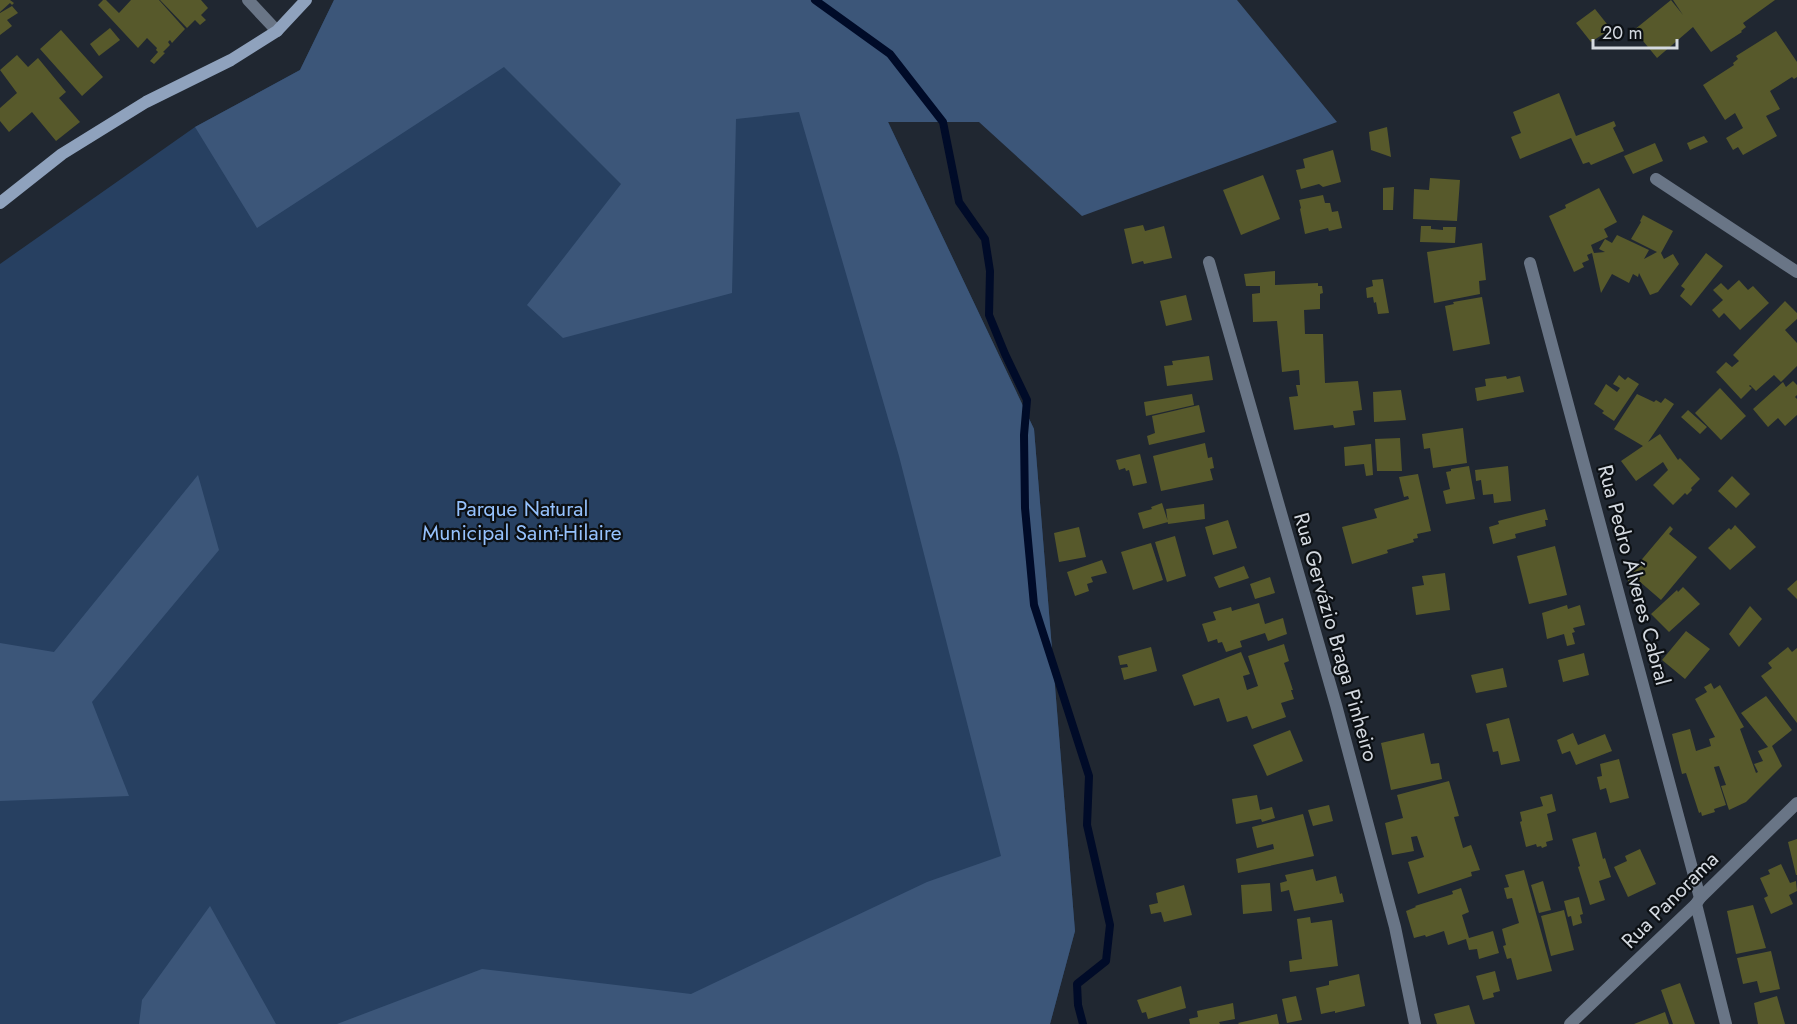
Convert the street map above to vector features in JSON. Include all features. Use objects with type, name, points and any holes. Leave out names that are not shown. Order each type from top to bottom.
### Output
[{"type":"main road","points":[[0,203],[71,148],[146,102],[231,60],[277,31],[306,0]]},
{"type":"street","points":[[248,0],[277,31]]},
{"type":"street","points":[[1656,179],[1797,272]]},
{"type":"street","name":"Rua Gervázio Braga Pinheiro","points":[[1209,262],[1336,705],[1395,927],[1415,1024]]},
{"type":"street","name":"Rua Pedro Álveres Cabral","points":[[1530,263],[1698,901],[1726,1024]]},
{"type":"street","name":"Rua Panorama","points":[[1570,1024],[1797,803]]},
{"type":"green space","name":"Parque Natural Municipal Saint-Hilaire","points":[[334,0],[872,88],[1034,429],[1075,931],[1050,1024],[0,1024],[0,264],[195,127],[300,70]]},
{"type":"shaded area","points":[[334,0],[1237,0],[1337,122],[1082,216],[979,122],[888,122],[1034,429],[1075,931],[1050,1024],[337,1024],[482,969],[691,994],[927,882],[1001,856],[899,456],[799,112],[736,119],[732,293],[563,338],[527,305],[621,184],[504,67],[257,228],[195,127],[300,70]]},
{"type":"shaded area","points":[[198,475],[219,550],[92,702],[129,796],[0,801],[0,643],[54,652]]},
{"type":"shaded area","points":[[210,906],[276,1024],[139,1024],[142,1000]]},
{"type":"building","points":[[0,0],[10,0],[14,3],[12,5],[10,3],[0,12]]},
{"type":"building","points":[[106,0],[119,13],[131,0],[159,0],[185,29],[172,43],[170,40],[168,42],[170,45],[163,52],[165,53],[154,64],[150,61],[158,52],[157,48],[147,38],[138,48],[98,5]]},
{"type":"building","points":[[160,0],[201,0],[208,8],[201,15],[206,20],[200,25],[195,20],[187,28]]},
{"type":"building","points":[[1671,0],[1683,15],[1673,0],[1775,0],[1743,23],[1746,27],[1742,32],[1711,52],[1693,27],[1657,58],[1634,30]]},
{"type":"building","points":[[12,6],[18,13],[7,20],[12,26],[0,35],[0,13]]},
{"type":"building","points":[[1595,9],[1611,29],[1591,42],[1576,23]]},
{"type":"building","points":[[110,28],[120,40],[99,56],[90,44]]},
{"type":"building","points":[[61,30],[103,77],[82,96],[40,49]]},
{"type":"building","points":[[1776,31],[1797,62],[1797,77],[1794,79],[1792,77],[1770,91],[1780,109],[1766,116],[1777,136],[1743,155],[1738,147],[1733,150],[1726,138],[1743,128],[1735,113],[1725,120],[1703,85],[1734,65],[1733,63],[1738,59],[1736,56]]},
{"type":"building","points":[[17,55],[28,67],[38,58],[66,92],[59,98],[80,122],[56,141],[32,112],[9,132],[0,121],[0,108],[17,93],[0,70]]},
{"type":"building","points":[[1559,93],[1576,136],[1614,121],[1616,126],[1613,128],[1624,151],[1591,165],[1589,162],[1583,164],[1571,138],[1520,159],[1511,137],[1521,133],[1513,112]]},
{"type":"building","points":[[1387,127],[1391,157],[1371,150],[1369,132]]},
{"type":"building","points":[[1704,136],[1708,142],[1690,150],[1687,143]]},
{"type":"building","points":[[1655,143],[1663,161],[1633,174],[1624,156]]},
{"type":"building","points":[[1333,150],[1341,182],[1323,187],[1319,184],[1301,189],[1296,170],[1305,168],[1303,159]]},
{"type":"building","points":[[1263,175],[1280,219],[1241,235],[1223,190]]},
{"type":"building","points":[[1430,178],[1460,180],[1457,221],[1413,219],[1414,189],[1429,190]]},
{"type":"building","points":[[1394,187],[1393,210],[1383,210],[1383,188]]},
{"type":"building","points":[[1599,188],[1617,222],[1604,229],[1608,237],[1591,245],[1594,253],[1605,252],[1599,249],[1605,239],[1612,243],[1617,235],[1649,250],[1644,259],[1657,252],[1631,239],[1643,215],[1673,231],[1661,253],[1664,259],[1673,254],[1679,264],[1658,292],[1650,295],[1639,273],[1638,277],[1633,274],[1629,283],[1612,274],[1601,293],[1592,253],[1587,255],[1589,260],[1582,263],[1584,267],[1574,272],[1549,216]]},
{"type":"building","points":[[1323,195],[1325,203],[1330,203],[1332,212],[1338,211],[1342,228],[1329,231],[1328,228],[1305,234],[1299,200]]},
{"type":"building","points":[[1143,225],[1145,231],[1164,226],[1172,258],[1132,264],[1124,229]]},
{"type":"building","points":[[1421,226],[1443,230],[1443,227],[1456,227],[1455,243],[1420,242]]},
{"type":"building","points":[[1482,243],[1486,280],[1479,281],[1480,294],[1434,303],[1427,252]]},
{"type":"building","points":[[1706,253],[1723,266],[1691,306],[1680,296],[1685,289],[1681,286]]},
{"type":"building","points":[[1275,271],[1275,285],[1318,283],[1318,286],[1322,286],[1320,309],[1304,310],[1305,334],[1323,334],[1325,383],[1358,381],[1362,410],[1353,411],[1355,425],[1294,430],[1289,397],[1298,396],[1296,385],[1300,385],[1299,370],[1282,372],[1277,321],[1253,322],[1252,294],[1260,293],[1260,286],[1246,286],[1244,274]]},
{"type":"building","points":[[1383,279],[1389,313],[1378,314],[1373,297],[1367,298],[1366,288],[1373,286],[1372,280]]},
{"type":"building","points":[[1739,280],[1748,290],[1753,286],[1769,303],[1740,330],[1724,313],[1719,318],[1712,310],[1723,300],[1713,290],[1721,283],[1728,290]]},
{"type":"building","points":[[1186,295],[1192,320],[1166,326],[1160,301]]},
{"type":"building","points":[[1482,297],[1490,344],[1453,351],[1445,306],[1454,304],[1453,302]]},
{"type":"building","points":[[1785,301],[1797,313],[1797,319],[1785,330],[1797,343],[1797,366],[1781,382],[1774,375],[1756,391],[1750,385],[1752,388],[1741,399],[1716,372],[1726,362],[1732,367],[1739,361],[1733,355]]},
{"type":"building","points":[[1209,356],[1213,380],[1167,386],[1164,366],[1173,365],[1172,361]]},
{"type":"building","points":[[1619,375],[1625,380],[1628,377],[1639,384],[1614,421],[1594,404],[1606,384],[1617,392],[1620,388],[1613,384]]},
{"type":"building","points":[[1506,376],[1507,379],[1520,376],[1524,392],[1477,401],[1475,388],[1486,386],[1485,379]]},
{"type":"building","points":[[1793,381],[1797,385],[1795,397],[1797,415],[1785,426],[1778,418],[1768,427],[1753,409],[1783,382],[1786,387]]},
{"type":"building","points":[[1720,388],[1746,416],[1721,440],[1695,413]]},
{"type":"building","points":[[1401,390],[1406,420],[1374,422],[1373,392]]},
{"type":"building","points":[[1192,394],[1194,405],[1146,416],[1144,402]]},
{"type":"building","points":[[1637,394],[1661,403],[1665,398],[1674,404],[1648,442],[1660,434],[1678,460],[1680,458],[1700,479],[1687,495],[1685,493],[1673,505],[1653,485],[1668,470],[1663,462],[1636,481],[1621,461],[1643,446],[1614,429]]},
{"type":"building","points":[[1199,405],[1205,432],[1149,445],[1147,436],[1155,433],[1152,416]]},
{"type":"building","points":[[1688,410],[1707,427],[1700,434],[1681,417]]},
{"type":"building","points":[[1463,428],[1467,463],[1433,468],[1430,448],[1424,449],[1422,434]]},
{"type":"building","points":[[1400,438],[1402,471],[1377,471],[1375,439]]},
{"type":"building","points":[[1205,443],[1208,458],[1212,457],[1214,468],[1210,469],[1213,480],[1161,491],[1153,456]]},
{"type":"building","points":[[1371,444],[1373,475],[1366,476],[1364,464],[1345,466],[1344,447]]},
{"type":"building","points":[[1140,454],[1147,483],[1133,486],[1129,470],[1126,471],[1125,468],[1119,470],[1116,460]]},
{"type":"building","points":[[1469,466],[1475,499],[1446,504],[1443,491],[1450,489],[1446,472]]},
{"type":"building","points":[[1508,466],[1511,501],[1494,503],[1493,494],[1483,495],[1481,480],[1476,481],[1475,470]]},
{"type":"building","points":[[1418,474],[1431,531],[1417,534],[1418,538],[1413,539],[1414,542],[1387,550],[1388,553],[1352,564],[1342,527],[1377,518],[1374,509],[1409,499],[1408,496],[1404,497],[1399,477]]},
{"type":"building","points":[[1732,476],[1750,494],[1736,508],[1718,491]]},
{"type":"building","points":[[1162,503],[1168,522],[1143,529],[1138,513]]},
{"type":"building","points":[[1204,504],[1205,519],[1168,524],[1166,509]]},
{"type":"building","points":[[1545,509],[1548,520],[1545,520],[1546,526],[1515,534],[1516,538],[1493,544],[1489,527],[1499,524],[1498,521]]},
{"type":"building","points":[[1228,520],[1237,548],[1213,555],[1205,527]]},
{"type":"building","points":[[1735,525],[1756,547],[1730,570],[1708,548]]},
{"type":"building","points":[[1670,526],[1673,529],[1669,534],[1697,557],[1661,600],[1639,581],[1631,590],[1627,577]]},
{"type":"building","points":[[1079,527],[1086,557],[1059,562],[1054,533]]},
{"type":"building","points":[[1175,536],[1186,576],[1167,582],[1155,542]]},
{"type":"building","points":[[1151,543],[1163,580],[1133,590],[1121,552]]},
{"type":"building","points":[[1555,546],[1567,595],[1529,604],[1517,556]]},
{"type":"building","points":[[1102,560],[1107,573],[1091,577],[1093,582],[1087,584],[1089,591],[1075,596],[1067,572]]},
{"type":"building","points":[[1244,566],[1249,578],[1219,588],[1214,577]]},
{"type":"building","points":[[1445,573],[1450,610],[1416,615],[1412,587],[1424,585],[1422,576]]},
{"type":"building","points":[[1270,577],[1275,593],[1255,599],[1250,584]]},
{"type":"building","points":[[1797,580],[1797,599],[1787,589]]},
{"type":"building","points":[[1683,587],[1700,604],[1669,632],[1651,614]]},
{"type":"building","points":[[1259,603],[1265,624],[1283,618],[1287,634],[1268,641],[1265,633],[1240,641],[1242,647],[1226,652],[1222,642],[1218,643],[1217,639],[1208,642],[1202,624],[1216,620],[1213,612],[1231,607],[1232,611]]},
{"type":"building","points":[[1567,605],[1568,609],[1580,605],[1585,625],[1573,628],[1575,644],[1567,646],[1564,634],[1547,639],[1542,613]]},
{"type":"building","points":[[1750,606],[1762,619],[1739,647],[1729,634]]},
{"type":"building","points":[[1686,631],[1710,649],[1685,679],[1662,660]]},
{"type":"building","points":[[1284,644],[1289,661],[1284,663],[1294,699],[1281,703],[1286,717],[1252,729],[1247,716],[1227,722],[1219,698],[1194,706],[1182,675],[1241,652],[1250,674],[1243,676],[1247,690],[1258,686],[1248,656]]},
{"type":"building","points":[[1151,647],[1157,671],[1124,680],[1121,668],[1128,667],[1127,664],[1120,665],[1118,656]]},
{"type":"building","points":[[1788,647],[1792,652],[1797,648],[1797,723],[1761,676],[1772,668],[1768,663]]},
{"type":"building","points":[[1584,653],[1589,675],[1563,682],[1558,660]]},
{"type":"building","points":[[1503,668],[1507,687],[1476,693],[1471,675]]},
{"type":"building","points":[[1711,683],[1714,689],[1720,685],[1744,727],[1740,729],[1756,773],[1758,772],[1754,764],[1763,761],[1758,751],[1768,747],[1741,713],[1766,696],[1792,730],[1772,746],[1782,766],[1746,802],[1729,810],[1721,786],[1726,785],[1719,766],[1714,767],[1726,805],[1702,816],[1686,773],[1682,774],[1672,734],[1690,729],[1696,751],[1711,746],[1709,739],[1715,737],[1695,699],[1707,692],[1704,687]]},
{"type":"building","points":[[1509,718],[1520,761],[1501,765],[1498,751],[1493,752],[1486,724]]},
{"type":"building","points":[[1290,730],[1303,761],[1267,776],[1253,745]]},
{"type":"building","points":[[1424,733],[1431,764],[1439,763],[1442,779],[1391,790],[1381,743]]},
{"type":"building","points":[[1573,733],[1578,745],[1605,734],[1612,751],[1576,765],[1570,751],[1562,754],[1557,740]]},
{"type":"building","points":[[1619,759],[1629,798],[1610,803],[1606,788],[1600,790],[1597,777],[1602,776],[1600,764]]},
{"type":"building","points":[[1449,781],[1459,816],[1454,817],[1463,848],[1471,845],[1480,870],[1471,872],[1472,876],[1418,894],[1408,862],[1424,857],[1417,836],[1411,837],[1414,851],[1392,855],[1385,823],[1403,818],[1397,795]]},
{"type":"building","points":[[1552,794],[1556,811],[1547,814],[1553,840],[1546,842],[1547,846],[1542,848],[1537,847],[1536,844],[1526,847],[1520,812],[1543,806],[1540,797]]},
{"type":"building","points":[[1257,795],[1260,810],[1272,807],[1275,818],[1262,822],[1261,819],[1236,824],[1232,799]]},
{"type":"building","points":[[1329,805],[1333,821],[1313,826],[1308,810]]},
{"type":"building","points":[[1303,814],[1314,856],[1238,873],[1236,859],[1274,849],[1273,844],[1257,848],[1252,827]]},
{"type":"building","points":[[1596,832],[1603,859],[1605,858],[1611,877],[1599,881],[1605,900],[1590,905],[1572,839]]},
{"type":"building","points":[[1797,839],[1797,875],[1796,875],[1788,842]]},
{"type":"building","points":[[1640,849],[1656,884],[1628,897],[1614,867],[1627,861],[1625,856]]},
{"type":"building","points":[[1781,864],[1790,883],[1796,881],[1797,891],[1789,895],[1793,904],[1771,914],[1764,898],[1768,896],[1760,878],[1770,874],[1768,870]]},
{"type":"building","points":[[1313,869],[1316,881],[1336,876],[1344,902],[1294,911],[1289,890],[1281,892],[1280,883],[1287,881],[1285,875]]},
{"type":"building","points":[[1524,870],[1552,971],[1517,980],[1511,958],[1507,959],[1503,946],[1506,945],[1502,929],[1519,923],[1512,898],[1507,899],[1504,888],[1509,887],[1505,875]]},
{"type":"building","points":[[1543,881],[1551,910],[1539,913],[1531,885]]},
{"type":"building","points":[[1270,883],[1272,911],[1243,914],[1241,885]]},
{"type":"building","points":[[1184,885],[1192,915],[1164,922],[1161,912],[1151,914],[1149,905],[1158,903],[1156,893]]},
{"type":"building","points":[[1461,888],[1469,912],[1462,915],[1469,938],[1493,931],[1499,953],[1479,959],[1477,949],[1469,950],[1466,939],[1448,945],[1444,931],[1414,938],[1406,911],[1453,894],[1452,891]]},
{"type":"building","points":[[1579,897],[1583,914],[1580,915],[1582,923],[1573,926],[1564,901]]},
{"type":"building","points":[[1753,905],[1766,948],[1736,954],[1727,911]]},
{"type":"building","points":[[1564,910],[1574,950],[1551,956],[1541,916]]},
{"type":"building","points":[[1310,917],[1311,923],[1332,920],[1338,966],[1290,972],[1289,961],[1302,959],[1297,919]]},
{"type":"building","points":[[1771,951],[1780,989],[1760,993],[1757,981],[1743,984],[1737,958]]},
{"type":"building","points":[[1495,971],[1500,991],[1493,993],[1494,997],[1483,1000],[1476,976]]},
{"type":"building","points":[[1359,974],[1365,1006],[1321,1014],[1316,988],[1329,985],[1329,981]]},
{"type":"building","points":[[1680,983],[1695,1024],[1673,1024],[1661,990]]},
{"type":"building","points":[[1181,986],[1186,1008],[1148,1019],[1146,1012],[1142,1013],[1137,1000]]},
{"type":"building","points":[[1296,996],[1302,1020],[1287,1023],[1282,999]]},
{"type":"building","points":[[1777,996],[1785,1024],[1758,1024],[1754,1003]]},
{"type":"building","points":[[1233,1003],[1235,1019],[1219,1022],[1220,1024],[1190,1024],[1189,1019],[1198,1017],[1197,1011]]},
{"type":"building","points":[[1469,1005],[1475,1024],[1437,1024],[1434,1014]]},
{"type":"building","points":[[1665,1012],[1669,1024],[1634,1024]]},
{"type":"building","points":[[1277,1014],[1279,1024],[1238,1023]]},
{"type":"waterway","points":[[815,0],[890,54],[943,122],[959,202],[985,239],[990,271],[989,315],[1027,400],[1024,435],[1025,508],[1034,605],[1089,776],[1087,825],[1110,925],[1106,961],[1077,984],[1078,1005],[1083,1024]]}]
